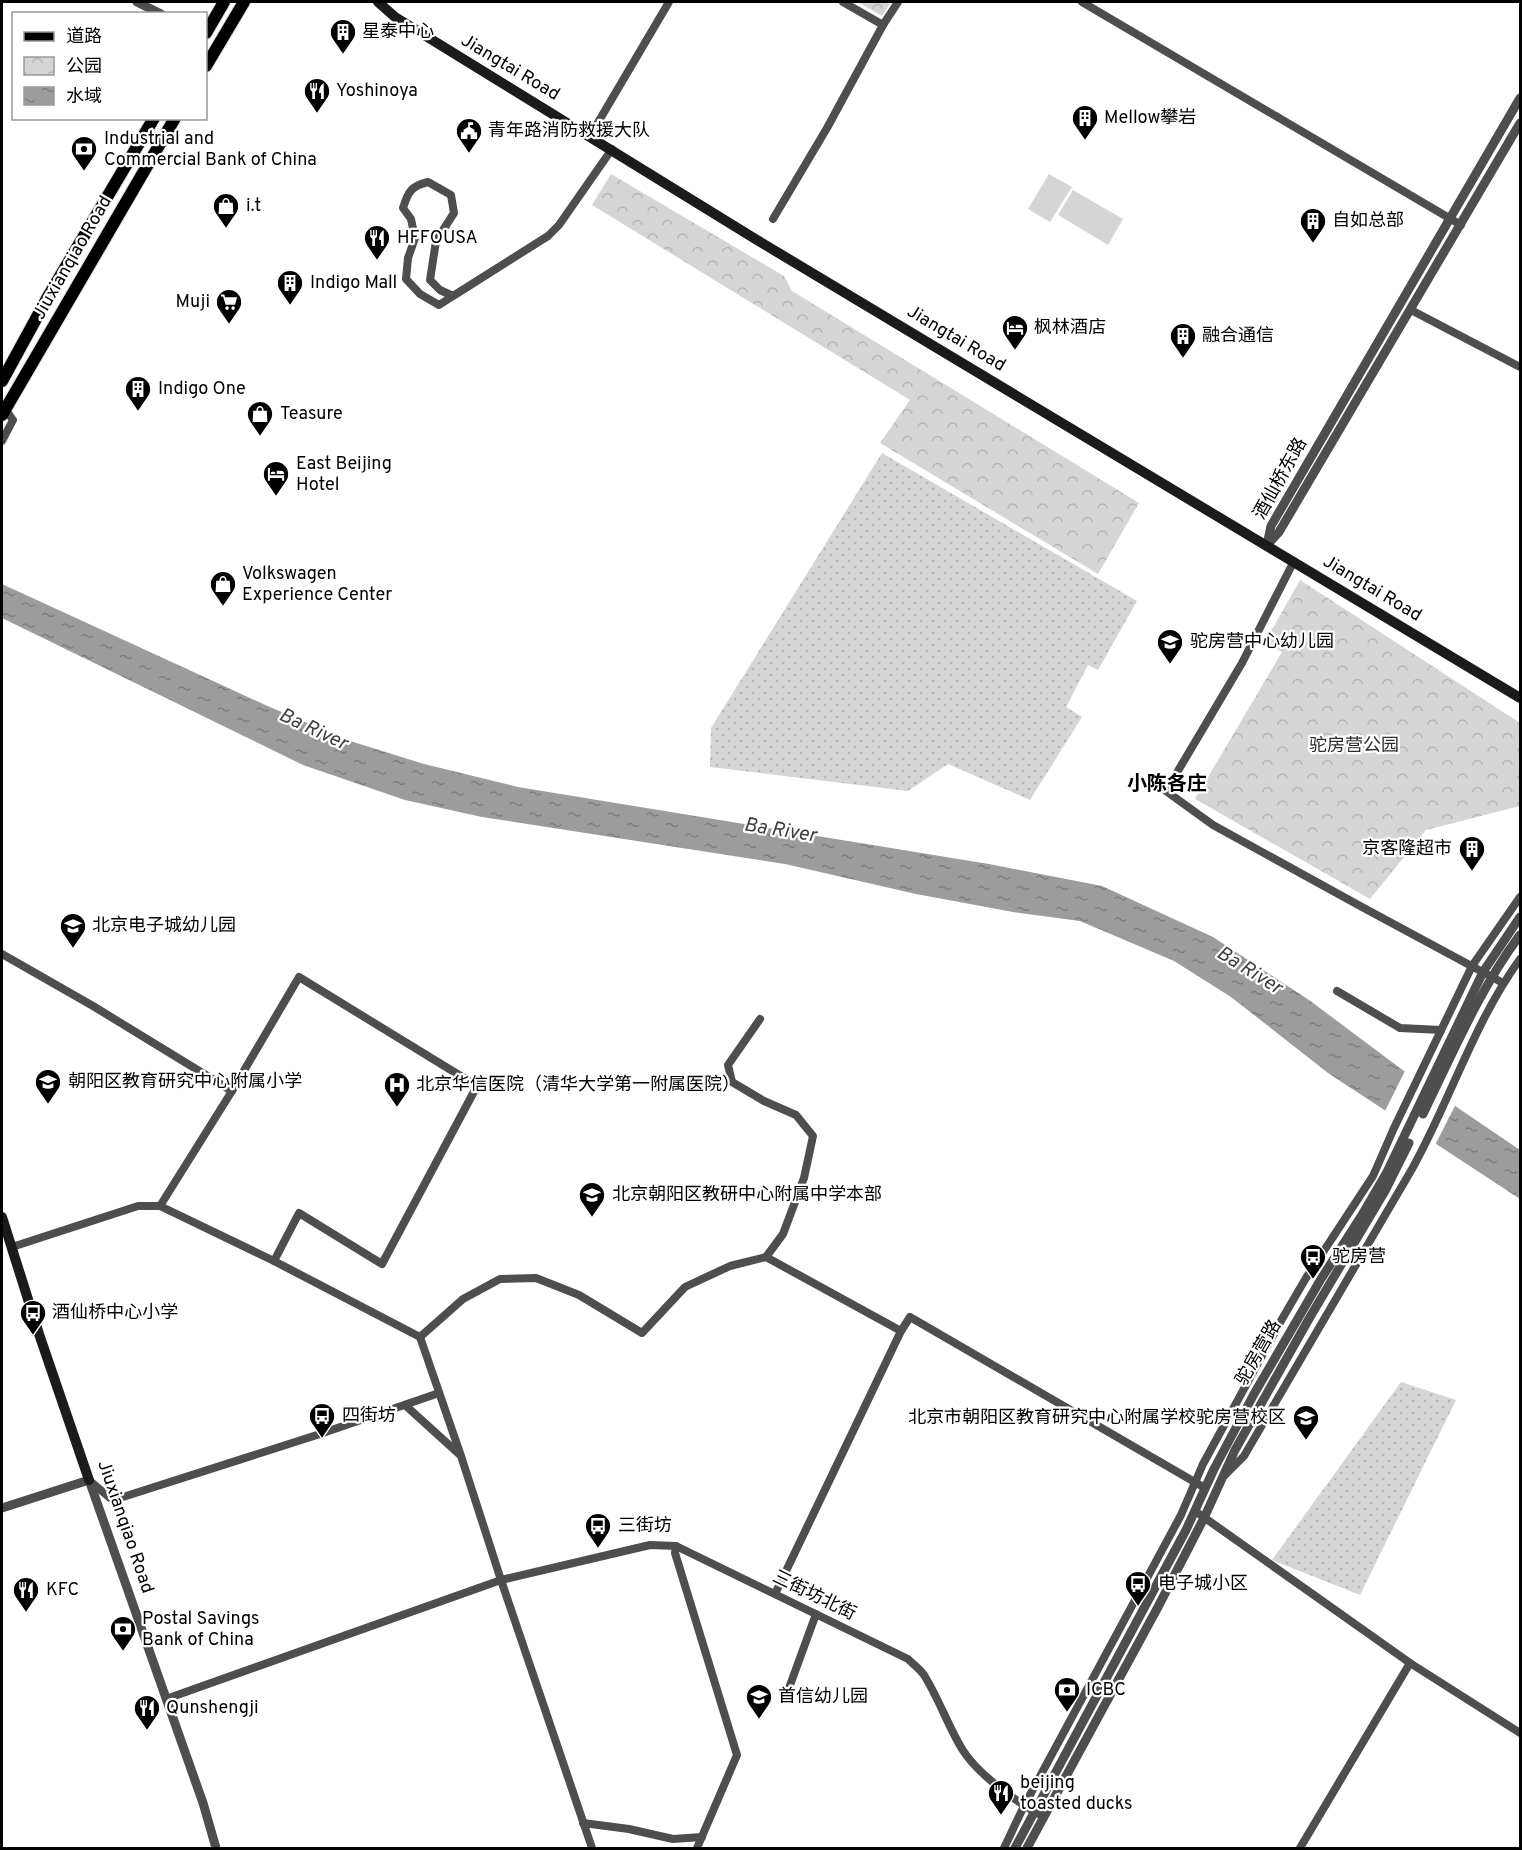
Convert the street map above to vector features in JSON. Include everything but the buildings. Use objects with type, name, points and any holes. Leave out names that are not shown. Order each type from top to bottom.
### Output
[{"type":"main road","points":[[207,32],[224,2]]},
{"type":"main road","points":[[207,64],[244,2]]},
{"type":"main road","name":"Jiangtai Road","points":[[378,2],[395,17],[758,240],[1521,698]]},
{"type":"main road","name":"Jiuxianqiao Road","points":[[2,381],[49,295],[153,120]]},
{"type":"main road","name":"Jiuxianqiao Road","points":[[3,410],[174,120]]},
{"type":"main road","name":"Jiuxianqiao Road","points":[[2,1217],[89,1480]]},
{"type":"street","points":[[137,2],[157,12]]},
{"type":"street","points":[[590,136],[669,2]]},
{"type":"street","points":[[843,2],[883,25]]},
{"type":"street","points":[[773,219],[898,2]]},
{"type":"street","points":[[1082,2],[1461,225]]},
{"type":"street","points":[[207,35],[219,44]]},
{"type":"street","name":"酒仙桥东路","points":[[1267,545],[1271,526],[1521,98]]},
{"type":"street","name":"酒仙桥东路","points":[[1267,545],[1279,532],[1521,123]]},
{"type":"street","points":[[453,296],[440,290],[430,280],[436,241],[454,213],[451,195],[428,182],[417,185],[408,194],[403,208],[411,219],[415,238],[408,258],[406,279],[420,294],[439,305],[548,236],[559,225],[612,149]]},
{"type":"street","points":[[1411,310],[1521,367]]},
{"type":"street","points":[[2,441],[13,420],[3,410]]},
{"type":"street","points":[[1294,561],[1242,663],[1166,791],[1213,825],[1503,983]]},
{"type":"street","points":[[1004,1848],[1024,1806],[1181,1515],[1194,1482],[1282,1319],[1373,1176],[1472,966],[1521,897]]},
{"type":"street","name":"驼房营路","points":[[1027,1848],[1116,1686],[1204,1518],[1221,1479],[1310,1317],[1385,1191],[1487,974],[1521,917]]},
{"type":"street","name":"驼房营路","points":[[1487,974],[1521,935]]},
{"type":"street","points":[[2,954],[93,1006],[232,1091]]},
{"type":"street","points":[[1221,1479],[1244,1456],[1425,1147],[1482,1020],[1503,983],[1521,959]]},
{"type":"street","points":[[160,1206],[232,1091],[299,977],[477,1086],[382,1264],[299,1213],[274,1261]]},
{"type":"street","points":[[1337,991],[1400,1028],[1441,1030]]},
{"type":"street","points":[[420,1338],[463,1299],[500,1279],[536,1278],[579,1295],[642,1333],[685,1287],[730,1266],[766,1257],[783,1234],[804,1178],[813,1136],[796,1115],[764,1101],[732,1082],[728,1065],[760,1019]]},
{"type":"street","name":"驼房营路","points":[[1015,1848],[1133,1630],[1254,1394],[1321,1279],[1409,1137]]},
{"type":"street","points":[[12,1247],[138,1206],[160,1206],[274,1261],[420,1338],[592,1848]]},
{"type":"street","points":[[766,1257],[901,1331]]},
{"type":"street","points":[[775,1594],[901,1331],[910,1317],[1205,1488]]},
{"type":"street","points":[[2,1508],[89,1480],[110,1498],[123,1497],[439,1393]]},
{"type":"street","points":[[405,1405],[461,1456]]},
{"type":"street","name":"Jiuxianqiao Road","points":[[89,1480],[216,1848]]},
{"type":"street","points":[[1195,1511],[1410,1663],[1521,1733]]},
{"type":"street","name":"三街坊北街","points":[[166,1699],[501,1580],[650,1545],[676,1546],[908,1659],[923,1674],[964,1752],[986,1775],[1024,1806],[1044,1817]]},
{"type":"street","points":[[676,1546],[675,1554],[737,1755],[697,1848]]},
{"type":"street","points":[[789,1688],[816,1614]]},
{"type":"street","points":[[1300,1848],[1410,1663]]},
{"type":"street","points":[[583,1823],[628,1829],[673,1839],[702,1837]]},
{"type":"green space","points":[[858,2],[891,2],[882,16]]},
{"type":"green space","points":[[611,174],[784,276],[792,291],[1139,503],[1098,574],[880,443],[910,400],[592,205]]},
{"type":"green space","points":[[1049,174],[1072,187],[1050,222],[1028,209]]},
{"type":"green space","points":[[1073,190],[1123,219],[1108,245],[1058,215]]},
{"type":"green space","points":[[882,453],[1137,601],[1098,670],[1088,665],[1066,707],[1082,717],[1030,800],[948,764],[908,791],[710,767],[711,728]]},
{"type":"green space","name":"驼房营公园","points":[[1300,580],[1520,723],[1520,806],[1426,830],[1370,899],[1195,799],[1282,652],[1265,642]]},
{"type":"green space","points":[[1401,1382],[1456,1400],[1360,1595],[1272,1560]]},
{"type":"water","name":"Ba River","points":[[2,584],[263,704],[347,740],[424,764],[518,787],[989,864],[1102,886],[1213,937],[1309,1000],[1408,1074],[1520,1150],[1520,1199],[1328,1073],[1231,997],[1174,961],[1080,921],[1013,912],[916,894],[785,864],[482,817],[405,800],[303,765],[2,618]]},
{"type":"pier","points":[[1406,1069],[1456,1104],[1434,1147],[1384,1113]]},
{"type":"place","name":"星泰中心","points":[[343,55]]},
{"type":"place","name":"Yoshinoya","points":[[317,114]]},
{"type":"place","name":"Mellow攀岩","points":[[1085,141]]},
{"type":"place","name":"青年路消防救援大队","points":[[469,154]]},
{"type":"place","name":"Industrial and Commercial Bank of China","points":[[84,172]]},
{"type":"place","name":"i.t","points":[[226,229]]},
{"type":"place","name":"自如总部","points":[[1313,244]]},
{"type":"place","name":"HFFOUSA","points":[[377,261]]},
{"type":"place","name":"Indigo Mall","points":[[290,306]]},
{"type":"place","name":"Muji","points":[[229,325]]},
{"type":"place","name":"枫林酒店","points":[[1015,351]]},
{"type":"place","name":"融合通信","points":[[1183,359]]},
{"type":"place","name":"Indigo One","points":[[138,412]]},
{"type":"place","name":"Teasure","points":[[260,437]]},
{"type":"place","name":"East Beijing Hotel","points":[[276,497]]},
{"type":"place","name":"Volkswagen Experience Center","points":[[223,607]]},
{"type":"place","name":"驼房营中心幼儿园","points":[[1170,665]]},
{"type":"place","name":"京客隆超市","points":[[1472,872]]},
{"type":"place","name":"北京电子城幼儿园","points":[[73,949]]},
{"type":"place","name":"朝阳区教育研究中心附属小学","points":[[48,1105]]},
{"type":"place","name":"北京华信医院（清华大学第一附属医院）","points":[[397,1108]]},
{"type":"place","name":"北京朝阳区教研中心附属中学本部","points":[[592,1218]]},
{"type":"place","name":"驼房营","points":[[1313,1280]]},
{"type":"place","name":"酒仙桥中心小学","points":[[33,1336]]},
{"type":"place","name":"四街坊","points":[[322,1439]]},
{"type":"place","name":"北京市朝阳区教育研究中心附属学校驼房营校区","points":[[1306,1441]]},
{"type":"place","name":"三街坊","points":[[598,1549]]},
{"type":"place","name":"电子城小区","points":[[1138,1607]]},
{"type":"place","name":"KFC","points":[[26,1613]]},
{"type":"place","name":"Postal Savings Bank of China","points":[[123,1652]]},
{"type":"place","name":"ICBC","points":[[1067,1713]]},
{"type":"place","name":"首信幼儿园","points":[[759,1720]]},
{"type":"place","name":"Qunshengji","points":[[147,1731]]},
{"type":"place","name":"beijing toasted ducks","points":[[1001,1816]]},
{"type":"district","name":"小陈各庄","points":[[1167,785]]}]
